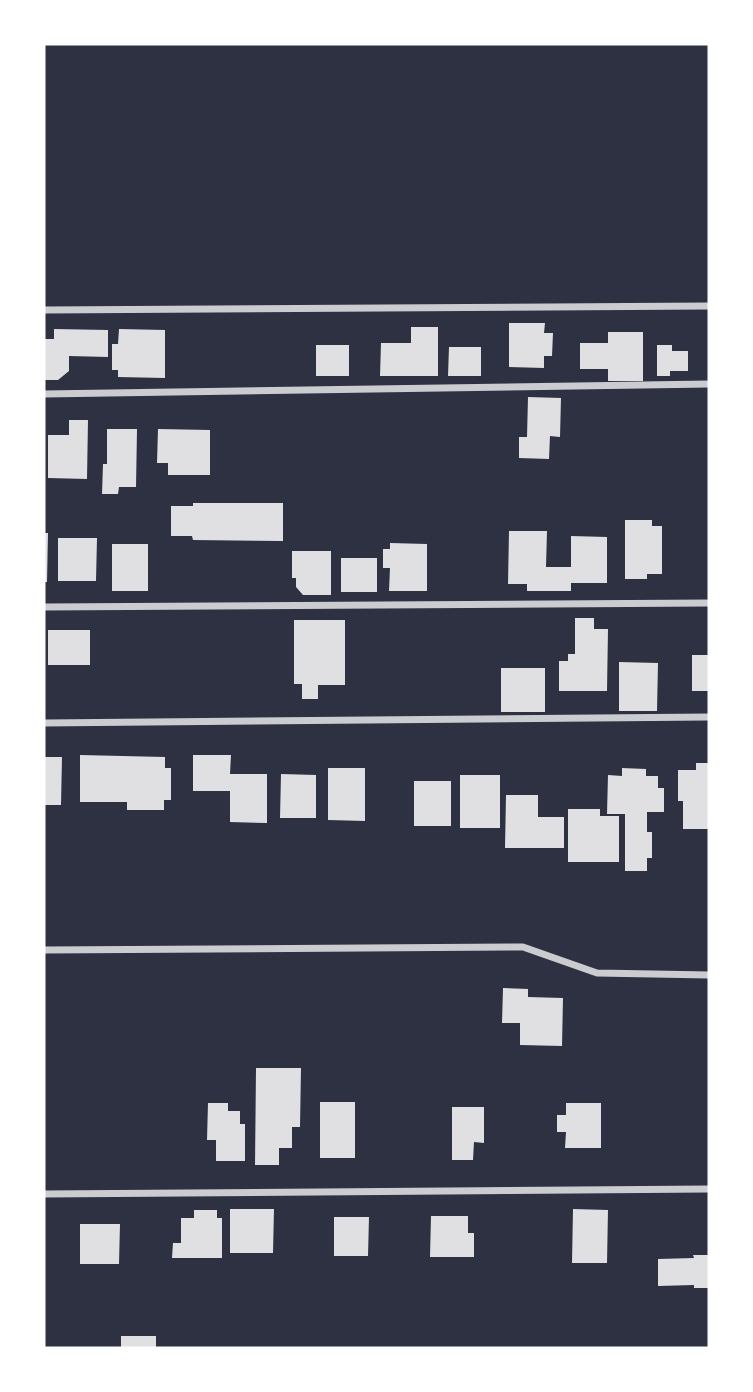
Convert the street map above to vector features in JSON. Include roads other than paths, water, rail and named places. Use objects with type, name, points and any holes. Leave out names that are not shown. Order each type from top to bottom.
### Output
[{"type":"street","points":[[44,310],[709,306]]},
{"type":"street","points":[[44,394],[709,384]]},
{"type":"street","points":[[44,607],[709,603]]},
{"type":"street","points":[[44,723],[709,717]]},
{"type":"street","points":[[44,950],[523,947],[597,972],[709,975]]},
{"type":"street","points":[[44,1194],[709,1189]]}]
